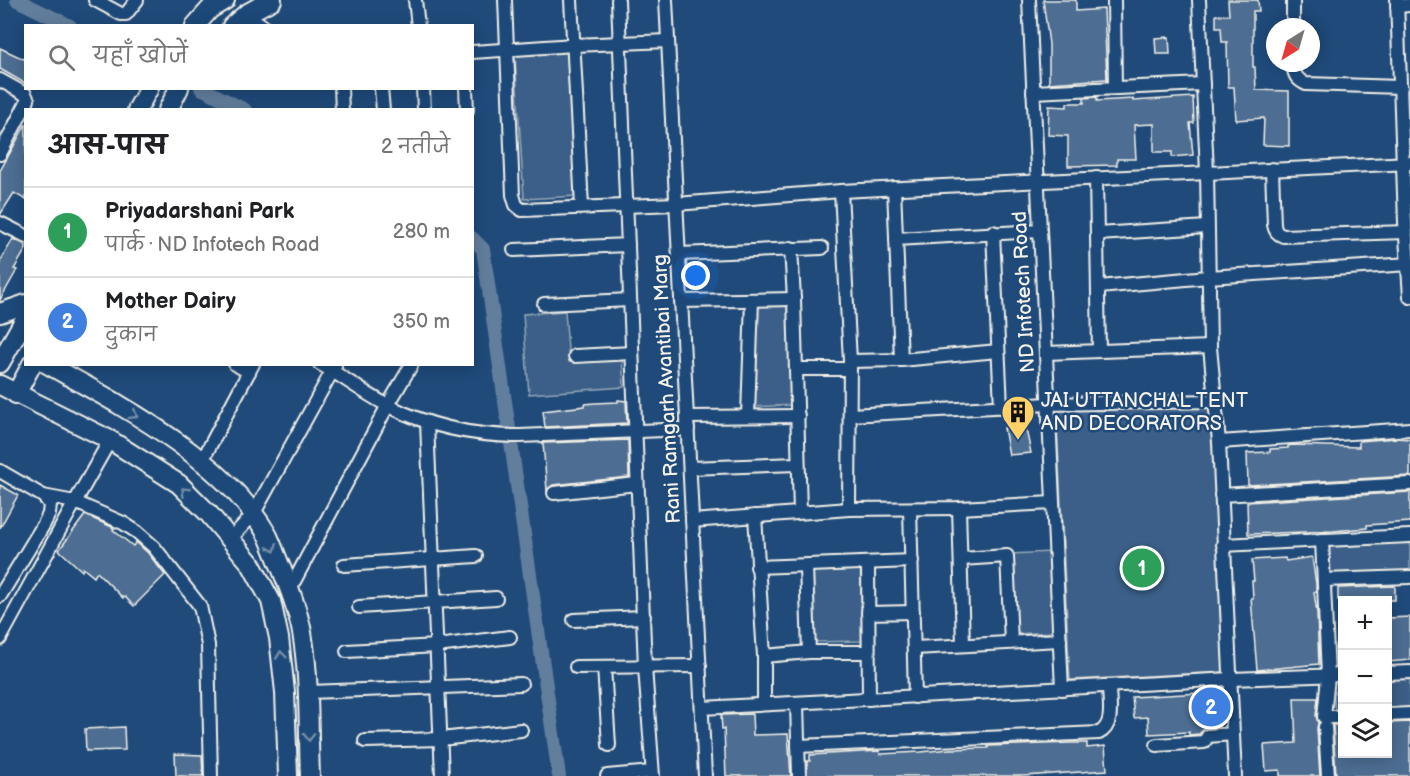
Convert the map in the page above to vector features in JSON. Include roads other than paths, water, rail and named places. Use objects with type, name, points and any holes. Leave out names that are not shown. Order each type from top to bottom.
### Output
[{"type":"street","points":[[100,1],[121,14],[126,14],[137,0]]},
{"type":"street","points":[[197,24],[210,9],[225,0]]},
{"type":"street","points":[[239,20],[272,0]]},
{"type":"street","points":[[415,0],[418,24]]},
{"type":"street","points":[[505,0],[513,195],[516,205],[522,210],[676,204],[894,188],[1406,163]]},
{"type":"street","points":[[571,0],[582,207]]},
{"type":"street","points":[[607,776],[652,774],[645,667],[618,0]]},
{"type":"street","name":"Rani Ramgarh Avantibai Marg","points":[[666,0],[705,776]]},
{"type":"street","name":"ND Infotech Road","points":[[1029,0],[1062,689]]},
{"type":"street","points":[[1114,0],[1115,88]]},
{"type":"street","points":[[1200,0],[1207,172],[1210,347],[1219,442],[1235,776]]},
{"type":"street","points":[[1293,0],[1293,18]]},
{"type":"street","points":[[1401,4],[1401,87],[1410,297]]},
{"type":"street","points":[[239,20],[255,24]]},
{"type":"street","points":[[474,52],[668,41]]},
{"type":"street","points":[[1294,72],[1297,80],[1306,84],[1401,87]]},
{"type":"street","points":[[0,80],[25,94],[28,100],[5,134],[0,153]]},
{"type":"street","points":[[1033,92],[1203,84]]},
{"type":"street","points":[[138,108],[148,90]]},
{"type":"street","points":[[340,90],[342,108]]},
{"type":"street","points":[[381,90],[383,108]]},
{"type":"street","points":[[423,90],[424,108]]},
{"type":"street","points":[[466,90],[467,108]]},
{"type":"street","points":[[1272,169],[1274,225],[1279,235],[1407,226]]},
{"type":"street","points":[[1096,178],[1099,351]]},
{"type":"street","points":[[894,188],[901,360]]},
{"type":"street","points":[[842,191],[850,365],[849,509]]},
{"type":"street","points":[[0,222],[24,235]]},
{"type":"street","points":[[1098,234],[1207,227]]},
{"type":"street","points":[[896,239],[1040,231]]},
{"type":"street","points":[[993,232],[1001,407]]},
{"type":"street","points":[[514,250],[628,245]]},
{"type":"street","points":[[679,254],[822,248]]},
{"type":"street","points":[[790,249],[794,299],[800,512]]},
{"type":"street","points":[[1099,287],[1208,277],[1409,264]]},
{"type":"street","points":[[681,301],[794,299]]},
{"type":"street","points":[[544,304],[630,300]]},
{"type":"street","points":[[748,415],[752,300]]},
{"type":"street","points":[[0,313],[24,305]]},
{"type":"street","points":[[0,363],[24,322]]},
{"type":"street","points":[[1046,353],[1210,347]]},
{"type":"street","points":[[796,369],[998,351]]},
{"type":"street","points":[[576,356],[632,353]]},
{"type":"street","points":[[31,366],[8,390],[110,440],[178,484],[251,564],[271,601],[279,638],[285,692],[288,776]]},
{"type":"street","points":[[52,366],[161,431],[202,461],[241,499],[267,536],[291,589],[303,637],[309,692],[310,776]]},
{"type":"street","points":[[78,366],[81,374],[98,392]]},
{"type":"street","points":[[291,589],[410,366]]},
{"type":"street","points":[[202,461],[251,368]]},
{"type":"street","points":[[230,539],[253,515],[334,368],[388,405],[428,423],[492,436],[635,431],[748,415],[798,416]]},
{"type":"street","points":[[850,415],[1048,404],[1215,401]]},
{"type":"street","points":[[428,423],[442,776]]},
{"type":"street","points":[[1219,442],[1410,429]]},
{"type":"street","points":[[0,639],[110,440]]},
{"type":"street","points":[[690,468],[798,464]]},
{"type":"street","points":[[0,471],[44,496],[75,501],[137,532],[154,547],[200,606],[208,645],[211,776]]},
{"type":"street","points":[[554,493],[637,484]]},
{"type":"street","points":[[1221,495],[1410,484]]},
{"type":"street","points":[[0,595],[49,514],[50,504],[44,496]]},
{"type":"street","points":[[692,522],[849,509],[910,510],[1053,503]]},
{"type":"street","points":[[959,508],[963,645]]},
{"type":"street","points":[[910,510],[915,697]]},
{"type":"street","points":[[755,516],[764,656],[764,705]]},
{"type":"street","points":[[1223,545],[1410,536]]},
{"type":"street","points":[[1322,540],[1328,676],[1324,717],[1338,717]]},
{"type":"street","points":[[344,565],[477,556]]},
{"type":"street","points":[[961,559],[1007,556],[1011,642]]},
{"type":"street","points":[[757,567],[912,561]]},
{"type":"street","points":[[868,564],[868,699]]},
{"type":"street","points":[[806,566],[809,652]]},
{"type":"street","points":[[1324,580],[1410,577]]},
{"type":"street","points":[[358,607],[496,598]]},
{"type":"street","points":[[867,613],[914,612]]},
{"type":"street","points":[[574,620],[644,617]]},
{"type":"street","points":[[347,651],[438,646],[510,637]]},
{"type":"street","points":[[915,648],[1060,640]]},
{"type":"street","points":[[764,656],[809,652],[868,652]]},
{"type":"street","points":[[576,667],[700,666]]},
{"type":"street","points":[[604,667],[609,745]]},
{"type":"street","points":[[1392,673],[1410,672]]},
{"type":"street","points":[[702,708],[1109,687],[1231,678],[1338,675]]},
{"type":"street","points":[[309,692],[521,684]]},
{"type":"street","points":[[798,746],[1099,733],[1106,729],[1108,724],[1109,687]]},
{"type":"street","points":[[796,703],[799,776]]},
{"type":"street","points":[[1392,715],[1410,714]]},
{"type":"street","points":[[1325,727],[1328,776]]},
{"type":"street","points":[[364,741],[441,739],[521,730]]},
{"type":"street","points":[[1157,745],[1204,742],[1208,736],[1233,735]]},
{"type":"waterway","points":[[17,0],[66,24]]},
{"type":"waterway","points":[[205,90],[241,108]]},
{"type":"waterway","points":[[474,240],[483,249],[559,776]]},
{"type":"place","name":"JAI UTTANCHAL TENT AND DECORATORS","points":[[1018,441]]},
{"type":"place","name":"Priyadarshani Park","points":[[1142,568]]},
{"type":"place","name":"Mother Dairy","points":[[1211,707]]}]
